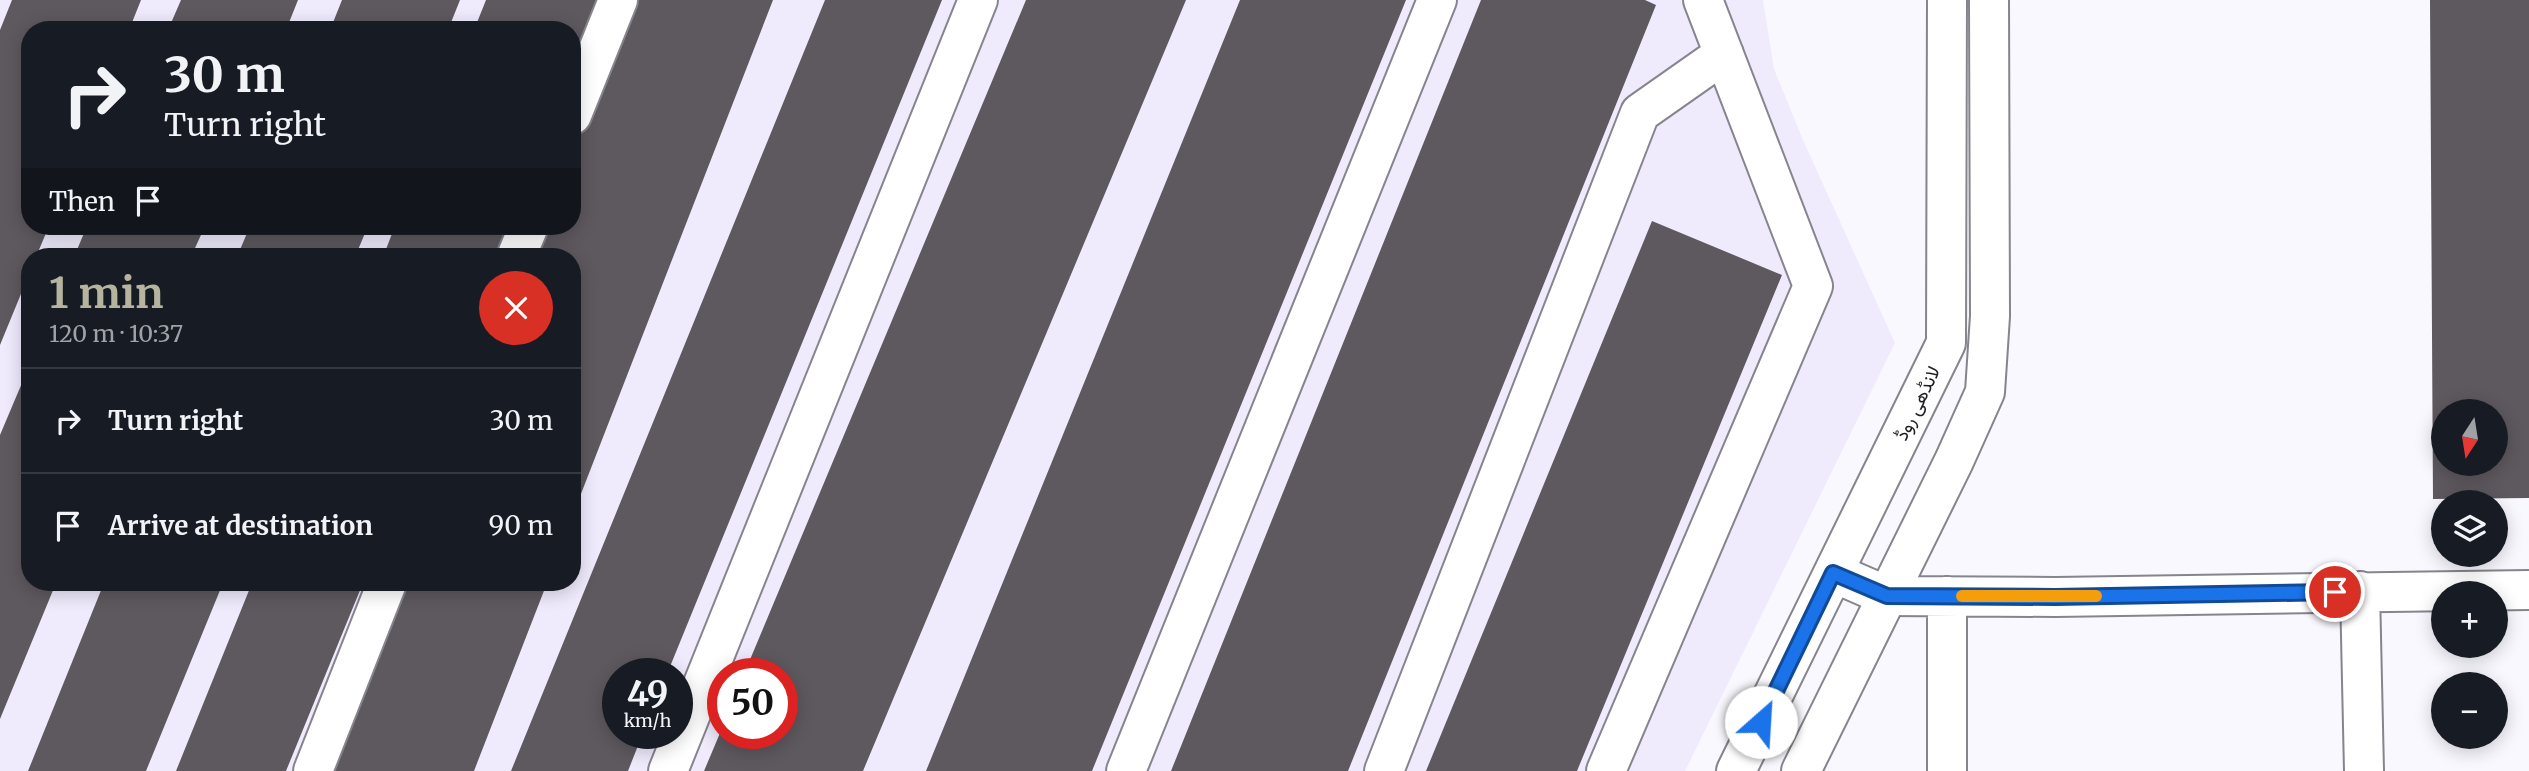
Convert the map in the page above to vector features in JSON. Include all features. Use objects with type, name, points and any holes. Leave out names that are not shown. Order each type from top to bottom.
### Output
[{"type":"main road","points":[[581,92],[618,0]]},
{"type":"main road","points":[[668,771],[978,0]]},
{"type":"main road","points":[[1126,771],[1437,0]]},
{"type":"main road","points":[[1606,771],[1813,286],[1703,0]]},
{"type":"main road","name":"لانڈھی روڈ","points":[[1736,771],[1946,343],[1947,0]]},
{"type":"main road","points":[[1801,771],[1985,392],[1990,316],[1989,0]]},
{"type":"main road","points":[[1384,771],[1640,113],[1724,54]]},
{"type":"main road","points":[[1833,573],[1887,596],[2055,597],[2529,590]]},
{"type":"main road","points":[[313,771],[384,591]]},
{"type":"main road","points":[[2360,591],[2364,771]]},
{"type":"main road","points":[[1947,596],[1947,771]]},
{"type":"shaded area","points":[[0,0],[1763,0],[1774,69],[1803,140],[1895,343],[1685,771],[0,771]]},
{"type":"building","points":[[12,0],[141,0],[133,21],[21,21],[21,235],[45,235],[40,248],[21,248],[21,294],[0,345],[0,30]]},
{"type":"building","points":[[181,0],[298,0],[290,21],[172,21]]},
{"type":"building","points":[[342,0],[460,0],[452,21],[334,21]]},
{"type":"building","points":[[486,0],[600,0],[581,45],[581,21],[478,21]]},
{"type":"building","points":[[631,0],[773,0],[581,494],[581,248],[535,248],[541,235],[581,235],[581,129]]},
{"type":"building","points":[[825,0],[942,0],[674,658],[602,658],[602,749],[637,749],[628,771],[511,771]]},
{"type":"building","points":[[1026,0],[1186,0],[863,771],[704,771],[713,749],[798,749],[798,658],[751,658]]},
{"type":"building","points":[[1240,0],[1406,0],[1092,771],[926,771]]},
{"type":"building","points":[[1481,0],[1645,0],[1656,5],[1348,771],[1171,771]]},
{"type":"building","points":[[2430,0],[2529,0],[2529,498],[2508,498],[2508,490],[2433,490],[2433,476],[2508,476],[2508,399],[2432,399]]},
{"type":"building","points":[[1652,221],[1782,275],[1577,771],[1426,771]]},
{"type":"building","points":[[83,235],[201,235],[195,248],[78,248]]},
{"type":"building","points":[[246,235],[364,235],[359,248],[241,248]]},
{"type":"building","points":[[392,235],[504,235],[499,248],[386,248]]},
{"type":"building","points":[[21,385],[21,591],[53,591],[0,719],[0,435]]},
{"type":"building","points":[[101,591],[220,591],[146,771],[28,771]]},
{"type":"building","points":[[249,591],[360,591],[286,771],[176,771]]},
{"type":"building","points":[[403,591],[544,591],[474,771],[333,771]]},
{"type":"slow traffic","points":[[1962,596],[2096,596]]},
{"type":"route","points":[[1761,722],[1833,573],[1887,596],[2055,597],[2335,592]]}]
